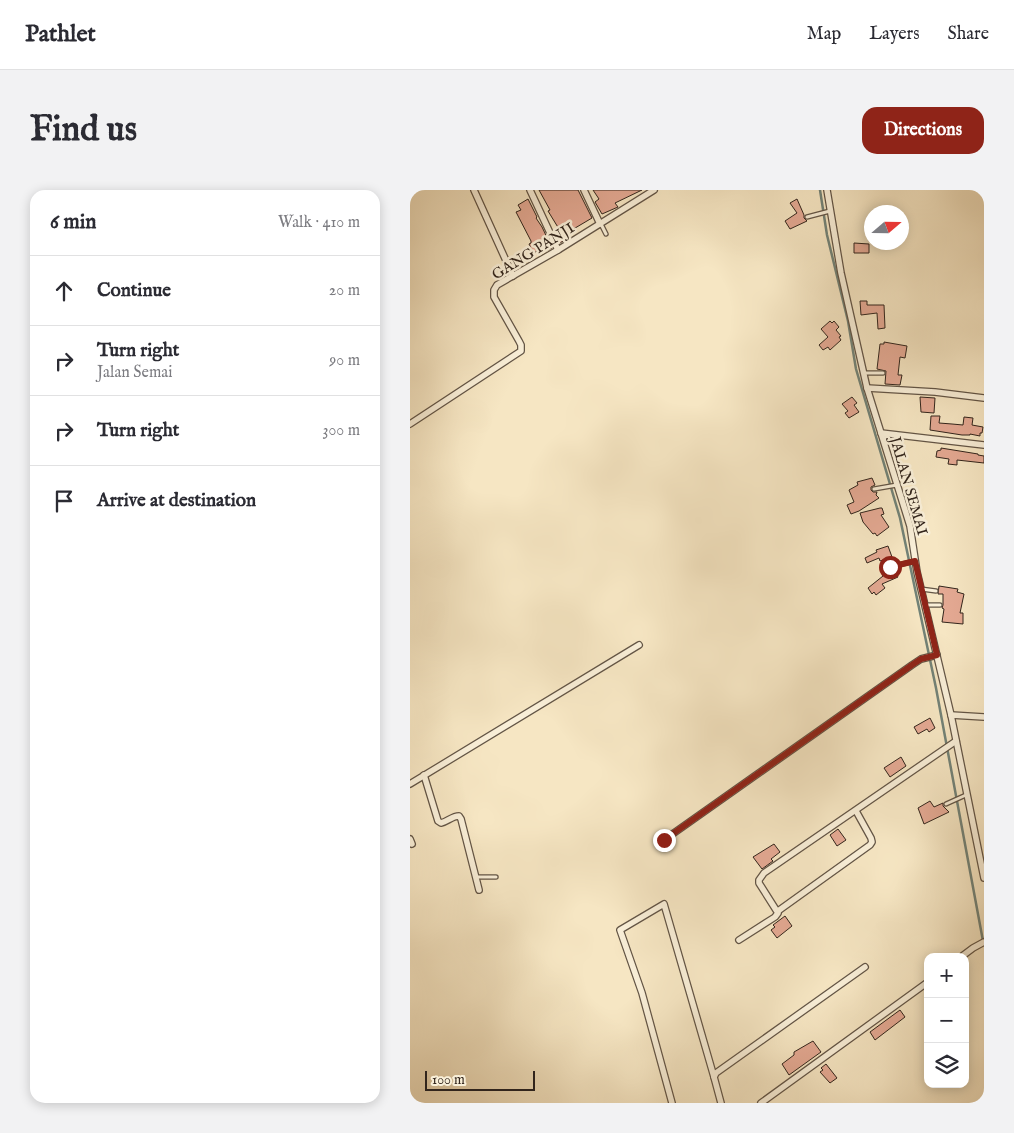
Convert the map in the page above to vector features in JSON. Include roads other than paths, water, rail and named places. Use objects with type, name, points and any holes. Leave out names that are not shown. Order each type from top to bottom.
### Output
[{"type":"street","points":[[474,190],[513,276]]},
{"type":"street","points":[[530,190],[558,250]]},
{"type":"street","points":[[584,190],[600,224]]},
{"type":"street","points":[[641,190],[644,196]]},
{"type":"street","name":"GANG PANJI","points":[[410,424],[521,351],[521,346],[494,294],[497,285],[558,250],[654,190]]},
{"type":"street","name":"JALAN SEMAI","points":[[826,190],[828,211],[863,373],[895,486],[910,526],[913,562],[950,714],[965,795],[984,878]]},
{"type":"street","points":[[867,388],[935,392],[984,398]]},
{"type":"street","points":[[881,433],[984,446]]},
{"type":"street","points":[[410,784],[639,645]]},
{"type":"street","points":[[664,840],[921,659],[935,655]]},
{"type":"street","points":[[950,714],[984,717]]},
{"type":"street","points":[[778,911],[760,885],[760,877],[955,743]]},
{"type":"street","points":[[424,776],[438,821],[444,823],[456,816],[459,816],[461,819],[479,890]]},
{"type":"street","points":[[739,940],[775,917],[778,911],[870,845],[872,838],[856,811]]},
{"type":"street","points":[[672,1103],[642,993],[620,930],[664,904],[721,1103]]},
{"type":"street","points":[[967,953],[983,942]]},
{"type":"street","points":[[714,1077],[716,1073],[740,1055],[865,966]]},
{"type":"street","points":[[762,1103],[924,985]]},
{"type":"lane","points":[[807,217],[828,211]]},
{"type":"lane","points":[[600,224],[606,234]]},
{"type":"lane","points":[[863,373],[883,373]]},
{"type":"lane","points":[[874,489],[895,486]]},
{"type":"lane","points":[[890,567],[913,562]]},
{"type":"lane","points":[[920,589],[936,590]]},
{"type":"lane","points":[[925,605],[940,605]]},
{"type":"lane","points":[[946,804],[965,795]]},
{"type":"lane","points":[[476,877],[496,877]]},
{"type":"waterway","points":[[820,190],[827,235],[848,321],[856,369],[900,518],[936,688],[983,941]]}]
